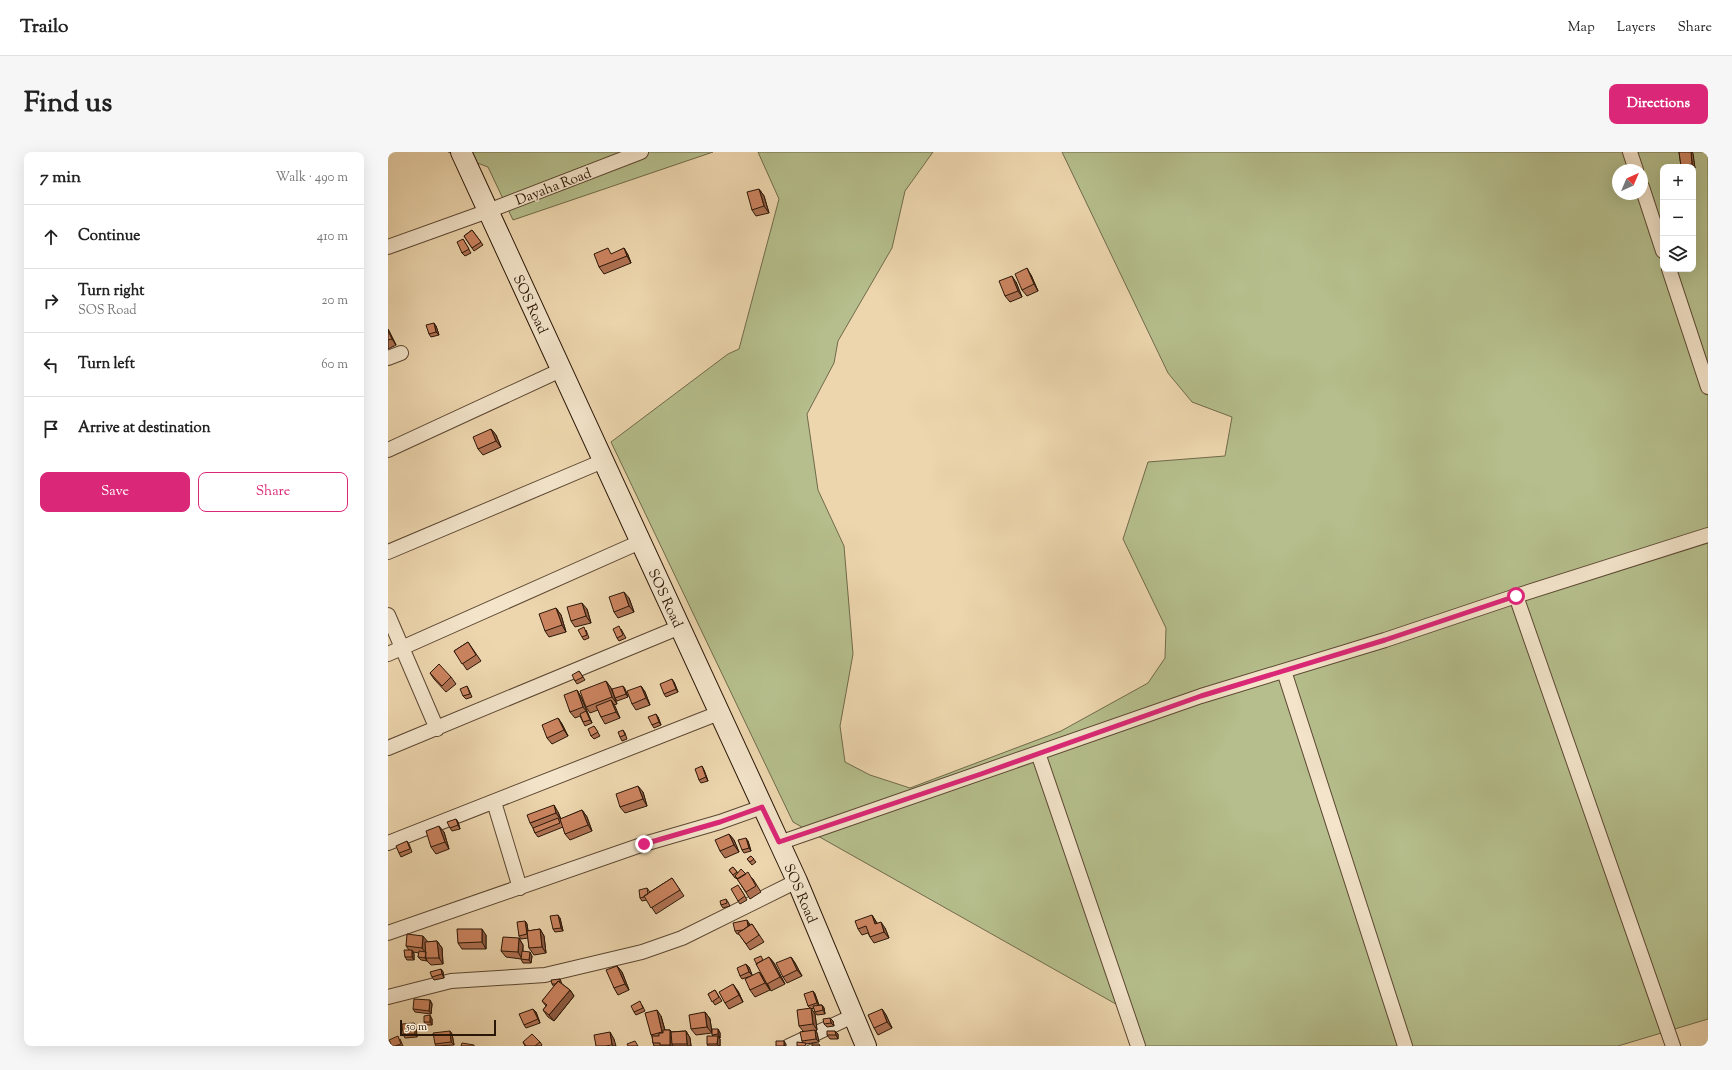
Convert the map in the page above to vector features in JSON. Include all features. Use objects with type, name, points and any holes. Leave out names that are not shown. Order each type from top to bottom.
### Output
[{"type":"street","name":"SOS Road","points":[[461,152],[797,881],[866,1046]]},
{"type":"street","name":"Dayaha Road","points":[[388,247],[488,211],[641,152]]},
{"type":"street","points":[[1630,152],[1634,164]]},
{"type":"street","points":[[1646,200],[1660,242]]},
{"type":"street","points":[[1670,272],[1708,387]]},
{"type":"street","points":[[388,450],[561,370]]},
{"type":"street","points":[[388,552],[603,461]]},
{"type":"street","points":[[779,842],[1201,696],[1385,640],[1516,596],[1708,535]]},
{"type":"street","points":[[388,654],[640,542]]},
{"type":"street","points":[[1516,596],[1673,1046]]},
{"type":"street","points":[[388,615],[437,729]]},
{"type":"street","points":[[388,748],[437,729],[680,627]]},
{"type":"street","points":[[1284,671],[1405,1046]]},
{"type":"street","points":[[388,843],[719,713]]},
{"type":"street","points":[[1038,753],[1138,1046]]},
{"type":"street","points":[[494,802],[520,888]]},
{"type":"street","points":[[388,933],[644,844],[720,822],[762,807]]},
{"type":"street","points":[[388,997],[451,981],[545,975],[642,952],[682,938],[797,881]]},
{"type":"street","points":[[789,1046],[853,1016]]},
{"type":"green space","points":[[448,152],[713,152],[513,220],[488,167]]},
{"type":"green space","points":[[758,152],[933,152],[905,191],[892,248],[838,341],[834,363],[807,414],[818,490],[844,546],[853,654],[840,726],[845,762],[870,775],[910,788],[1061,731],[1148,683],[1165,658],[1166,628],[1123,539],[1148,462],[1225,456],[1232,417],[1192,402],[1168,373],[1062,152],[1708,152],[1708,1019],[1618,1046],[1140,1046],[1130,1012],[793,822],[611,442],[728,354],[739,349],[779,199]]},
{"type":"building","points":[[1679,152],[1691,152],[1692,164],[1681,164]]},
{"type":"building","points":[[759,189],[764,206],[752,210],[747,192]]},
{"type":"building","points":[[472,230],[481,242],[472,248],[464,236]]},
{"type":"building","points":[[463,239],[469,249],[462,253],[457,242]]},
{"type":"building","points":[[608,248],[611,254],[624,248],[627,256],[599,267],[594,254]]},
{"type":"building","points":[[1027,268],[1034,284],[1022,290],[1015,274]]},
{"type":"building","points":[[1012,276],[1018,291],[1005,296],[999,281]]},
{"type":"building","points":[[434,323],[436,332],[429,334],[426,325]]},
{"type":"building","points":[[388,331],[392,339],[388,340]]},
{"type":"building","points":[[491,429],[496,441],[478,449],[473,437]]},
{"type":"building","points":[[624,592],[629,606],[614,612],[609,597]]},
{"type":"building","points":[[582,603],[586,616],[571,621],[567,607]]},
{"type":"building","points":[[556,608],[562,625],[545,631],[539,614]]},
{"type":"building","points":[[619,626],[623,635],[617,638],[613,629]]},
{"type":"building","points":[[584,627],[587,635],[582,637],[578,630]]},
{"type":"building","points":[[468,642],[476,655],[462,664],[454,651]]},
{"type":"building","points":[[439,664],[451,677],[442,686],[430,673]]},
{"type":"building","points":[[579,671],[583,677],[575,681],[572,675]]},
{"type":"building","points":[[672,679],[676,689],[664,694],[660,684]]},
{"type":"building","points":[[606,681],[612,697],[586,707],[580,691]]},
{"type":"building","points":[[467,686],[470,694],[463,696],[460,689]]},
{"type":"building","points":[[623,686],[626,694],[615,698],[612,689]]},
{"type":"building","points":[[641,686],[646,698],[632,704],[627,691]]},
{"type":"building","points":[[577,690],[583,707],[570,712],[564,695]]},
{"type":"building","points":[[611,700],[616,712],[601,717],[596,706]]},
{"type":"building","points":[[586,711],[590,720],[583,722],[580,714]]},
{"type":"building","points":[[656,714],[659,722],[652,725],[648,717]]},
{"type":"building","points":[[558,718],[564,730],[547,738],[542,725]]},
{"type":"building","points":[[594,726],[598,732],[591,736],[588,729]]},
{"type":"building","points":[[623,730],[625,735],[620,737],[618,732]]},
{"type":"building","points":[[702,766],[706,777],[699,780],[695,769]]},
{"type":"building","points":[[638,786],[643,799],[620,807],[616,794]]},
{"type":"building","points":[[554,805],[556,813],[530,823],[527,815]]},
{"type":"building","points":[[582,810],[588,825],[565,834],[560,819]]},
{"type":"building","points":[[558,818],[560,823],[535,833],[533,828]]},
{"type":"building","points":[[456,819],[458,825],[450,828],[447,822]]},
{"type":"building","points":[[439,826],[445,842],[431,847],[426,831]]},
{"type":"building","points":[[729,834],[734,845],[720,851],[715,840]]},
{"type":"building","points":[[746,838],[749,848],[742,850],[738,840]]},
{"type":"building","points":[[407,841],[410,849],[399,853],[396,846]]},
{"type":"building","points":[[751,856],[754,859],[750,862],[747,859]]},
{"type":"building","points":[[733,867],[737,872],[733,875],[729,870]]},
{"type":"building","points":[[741,869],[746,874],[738,879],[735,876]]},
{"type":"building","points":[[748,872],[756,886],[746,892],[737,879]]},
{"type":"building","points":[[672,878],[680,890],[651,908],[644,896]]},
{"type":"building","points":[[738,885],[745,896],[738,901],[731,889]]},
{"type":"building","points":[[647,888],[648,894],[640,898],[639,890]]},
{"type":"building","points":[[726,899],[727,903],[721,905],[720,901]]},
{"type":"building","points":[[558,915],[561,928],[553,929],[550,916]]},
{"type":"building","points":[[872,915],[875,924],[881,922],[884,932],[870,937],[866,926],[858,929],[855,921]]},
{"type":"building","points":[[747,920],[748,926],[743,930],[735,931],[733,923]]},
{"type":"building","points":[[525,921],[527,934],[519,936],[517,922]]},
{"type":"building","points":[[752,924],[759,935],[746,944],[738,933]]},
{"type":"building","points":[[457,929],[482,929],[482,942],[458,943]]},
{"type":"building","points":[[540,929],[542,947],[529,948],[527,931]]},
{"type":"building","points":[[407,934],[423,936],[422,948],[406,946]]},
{"type":"building","points":[[503,937],[519,938],[518,952],[501,951]]},
{"type":"building","points":[[437,941],[439,958],[426,958],[425,942]]},
{"type":"building","points":[[404,950],[412,950],[412,957],[405,957]]},
{"type":"building","points":[[419,951],[426,952],[425,958],[418,957]]},
{"type":"building","points":[[522,951],[530,952],[529,960],[521,959]]},
{"type":"building","points":[[761,956],[763,960],[756,964],[754,959]]},
{"type":"building","points":[[769,957],[780,977],[767,984],[756,964]]},
{"type":"building","points":[[791,957],[797,970],[783,977],[776,963]]},
{"type":"building","points":[[746,964],[749,972],[740,976],[737,968]]},
{"type":"building","points":[[617,966],[625,984],[614,988],[606,970]]},
{"type":"building","points":[[441,969],[442,974],[432,977],[430,972]]},
{"type":"building","points":[[759,972],[765,983],[750,990],[745,979]]},
{"type":"building","points":[[560,979],[560,982],[558,981],[556,984],[552,984],[551,980]]},
{"type":"building","points":[[558,981],[570,990],[549,1015],[543,1010],[547,1005],[542,1001]]},
{"type":"building","points":[[733,984],[739,995],[725,1003],[719,992]]},
{"type":"building","points":[[715,990],[719,997],[712,1002],[708,994]]},
{"type":"building","points":[[813,991],[817,1003],[808,1006],[804,994]]},
{"type":"building","points":[[414,999],[430,1000],[429,1011],[413,1009]]},
{"type":"building","points":[[640,1001],[643,1008],[634,1012],[631,1006]]},
{"type":"building","points":[[822,1005],[823,1010],[815,1012],[813,1006]]},
{"type":"building","points":[[811,1008],[813,1024],[799,1026],[797,1010]]},
{"type":"building","points":[[533,1009],[538,1019],[524,1025],[519,1014]]},
{"type":"building","points":[[882,1009],[887,1022],[874,1028],[868,1015]]},
{"type":"building","points":[[657,1010],[662,1032],[651,1035],[645,1013]]},
{"type":"building","points":[[705,1012],[707,1027],[691,1029],[689,1015]]},
{"type":"building","points":[[430,1015],[430,1022],[424,1022],[424,1016]]},
{"type":"building","points":[[830,1018],[831,1023],[824,1024],[823,1019]]},
{"type":"building","points":[[414,1023],[415,1034],[403,1034],[402,1024]]},
{"type":"building","points":[[712,1029],[718,1029],[718,1034],[712,1035]]},
{"type":"building","points":[[663,1030],[670,1030],[670,1045],[653,1043],[652,1036],[659,1036],[659,1033],[663,1033]]},
{"type":"building","points":[[815,1030],[816,1039],[802,1041],[800,1032]]},
{"type":"building","points":[[450,1031],[451,1042],[435,1044],[433,1033]]},
{"type":"building","points":[[686,1031],[687,1044],[672,1044],[671,1032]]},
{"type":"building","points":[[827,1031],[835,1031],[836,1035],[827,1035]]},
{"type":"building","points":[[610,1032],[612,1045],[596,1046],[594,1035]]},
{"type":"building","points":[[532,1034],[540,1042],[535,1046],[526,1046],[523,1042]]},
{"type":"building","points":[[398,1036],[401,1044],[392,1046],[389,1040]]},
{"type":"building","points":[[707,1036],[718,1036],[717,1044],[707,1044]]},
{"type":"building","points":[[635,1041],[638,1046],[628,1046],[627,1044]]},
{"type":"building","points":[[776,1041],[784,1041],[784,1046],[776,1046]]},
{"type":"building","points":[[797,1042],[806,1043],[805,1046],[797,1046]]},
{"type":"building","points":[[462,1043],[474,1045],[474,1046],[461,1046]]},
{"type":"building","points":[[812,1044],[819,1044],[820,1046],[812,1046]]},
{"type":"route","points":[[644,844],[681,832],[720,822],[762,807],[779,842],[981,774],[1201,696],[1385,640],[1516,596]]}]
